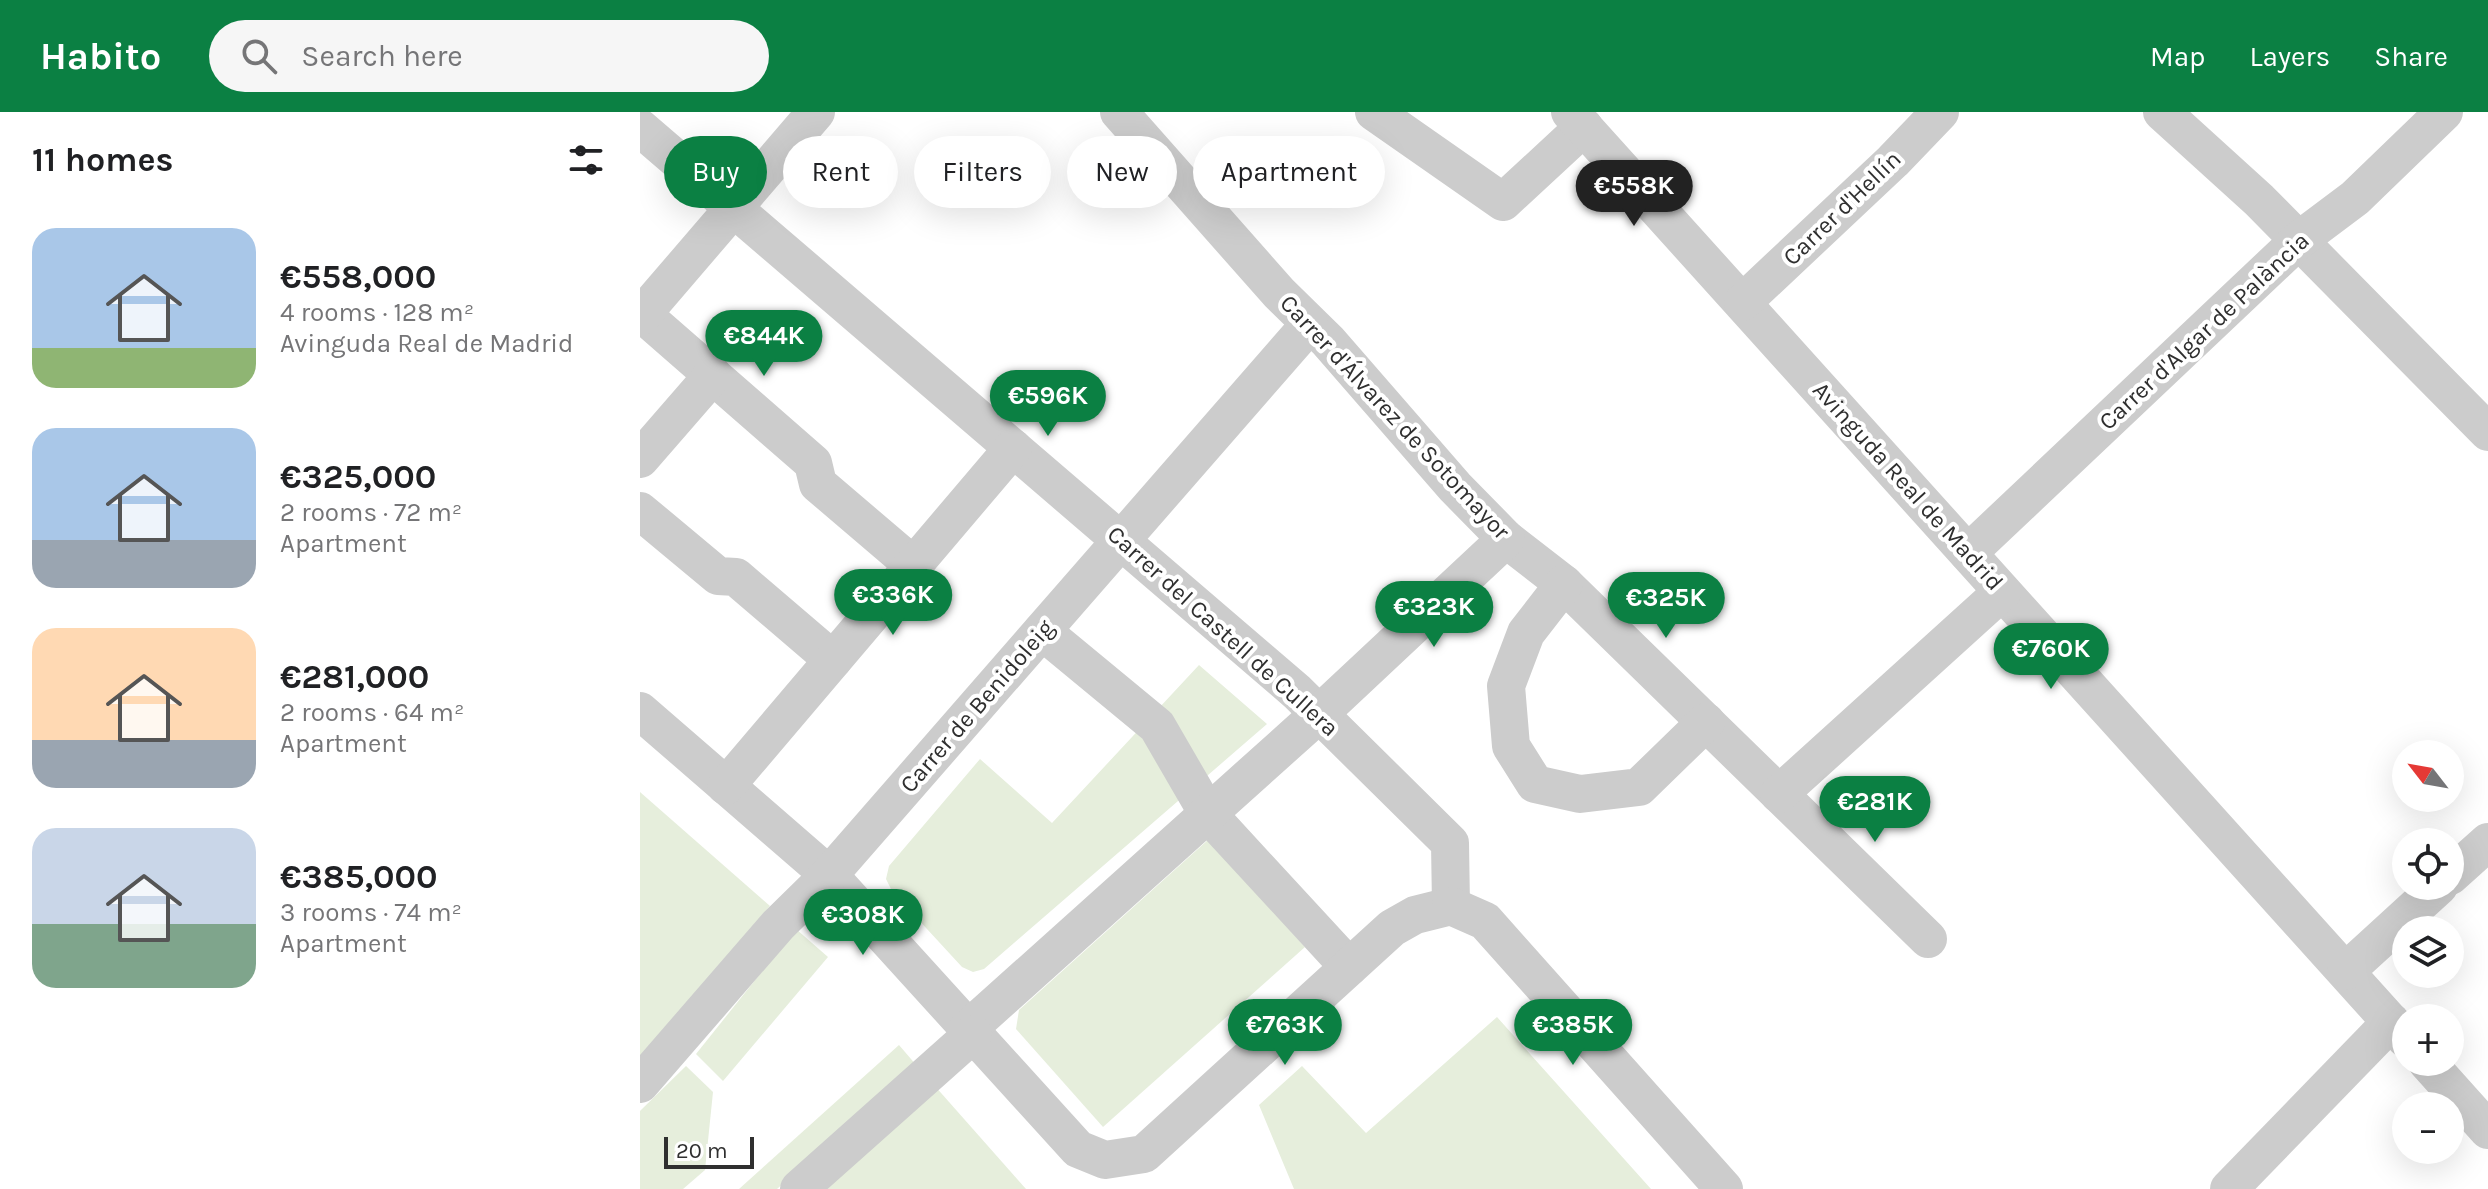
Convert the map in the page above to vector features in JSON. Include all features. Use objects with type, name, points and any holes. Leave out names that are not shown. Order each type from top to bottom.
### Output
[{"type":"street","points":[[767,169],[816,112]]},
{"type":"street","name":"Carrer d'Álvarez de Sotomayor","points":[[1119,112],[1309,325],[1328,341],[1455,487],[1506,539],[1564,584],[1928,939]]},
{"type":"street","points":[[1374,112],[1503,202],[1577,120]]},
{"type":"street","name":"Carrer d'Hellín","points":[[1743,302],[1893,161],[1940,112]]},
{"type":"street","points":[[2162,112],[2299,240],[2488,432]]},
{"type":"street","name":"Carrer d'Algar de Palància","points":[[1968,553],[2299,240],[2355,198],[2444,112]]},
{"type":"street","name":"Avinguda Real de Madrid","points":[[1577,120],[2392,1023]]},
{"type":"street","name":"Carrer del Castell de Cullera","points":[[640,128],[664,149]]},
{"type":"street","points":[[733,208],[641,314],[813,463],[818,484],[913,565]]},
{"type":"street","name":"Carrer del Castell de Cullera","points":[[733,208],[1297,692],[1450,843],[1451,906]]},
{"type":"street","name":"Carrer de Benidoleig","points":[[640,1084],[778,925],[829,875],[1309,325]]},
{"type":"street","points":[[640,459],[713,375]]},
{"type":"street","points":[[726,786],[1013,448]]},
{"type":"street","points":[[640,511],[718,576],[736,577],[833,660]]},
{"type":"street","points":[[799,1189],[1506,539]]},
{"type":"street","points":[[1564,584],[1526,633],[1506,686],[1511,746],[1535,784],[1580,794],[1639,787],[1706,722]]},
{"type":"street","points":[[1779,794],[2002,592]]},
{"type":"street","points":[[1042,631],[1157,726],[1208,814],[1349,967]]},
{"type":"street","points":[[640,711],[829,875],[1078,1149],[1105,1160],[1144,1154],[1392,928],[1415,915],[1451,906],[1485,921],[1724,1189]]},
{"type":"street","points":[[2464,863],[2488,842]]},
{"type":"street","points":[[2346,971],[2424,900]]},
{"type":"street","points":[[2229,1189],[2392,1036]]},
{"type":"street","points":[[2440,1076],[2488,1130]]},
{"type":"green space","points":[[1199,665],[1267,724],[984,969],[973,972],[962,967],[892,891],[886,879],[889,866],[980,759],[1052,823]]},
{"type":"green space","points":[[640,792],[770,906],[640,1057]]},
{"type":"green space","points":[[1209,839],[1305,947],[1103,1127],[1016,1029],[1019,1010]]},
{"type":"green space","points":[[796,929],[828,957],[723,1081],[696,1054]]},
{"type":"green space","points":[[1497,1017],[1651,1189],[1294,1189],[1259,1105],[1302,1066],[1366,1133]]},
{"type":"green space","points":[[899,1045],[917,1066],[777,1189],[739,1189]]},
{"type":"green space","points":[[686,1066],[713,1092],[705,1170],[683,1189],[640,1189],[640,1111]]},
{"type":"green space","points":[[934,1085],[1026,1189],[817,1189]]}]
